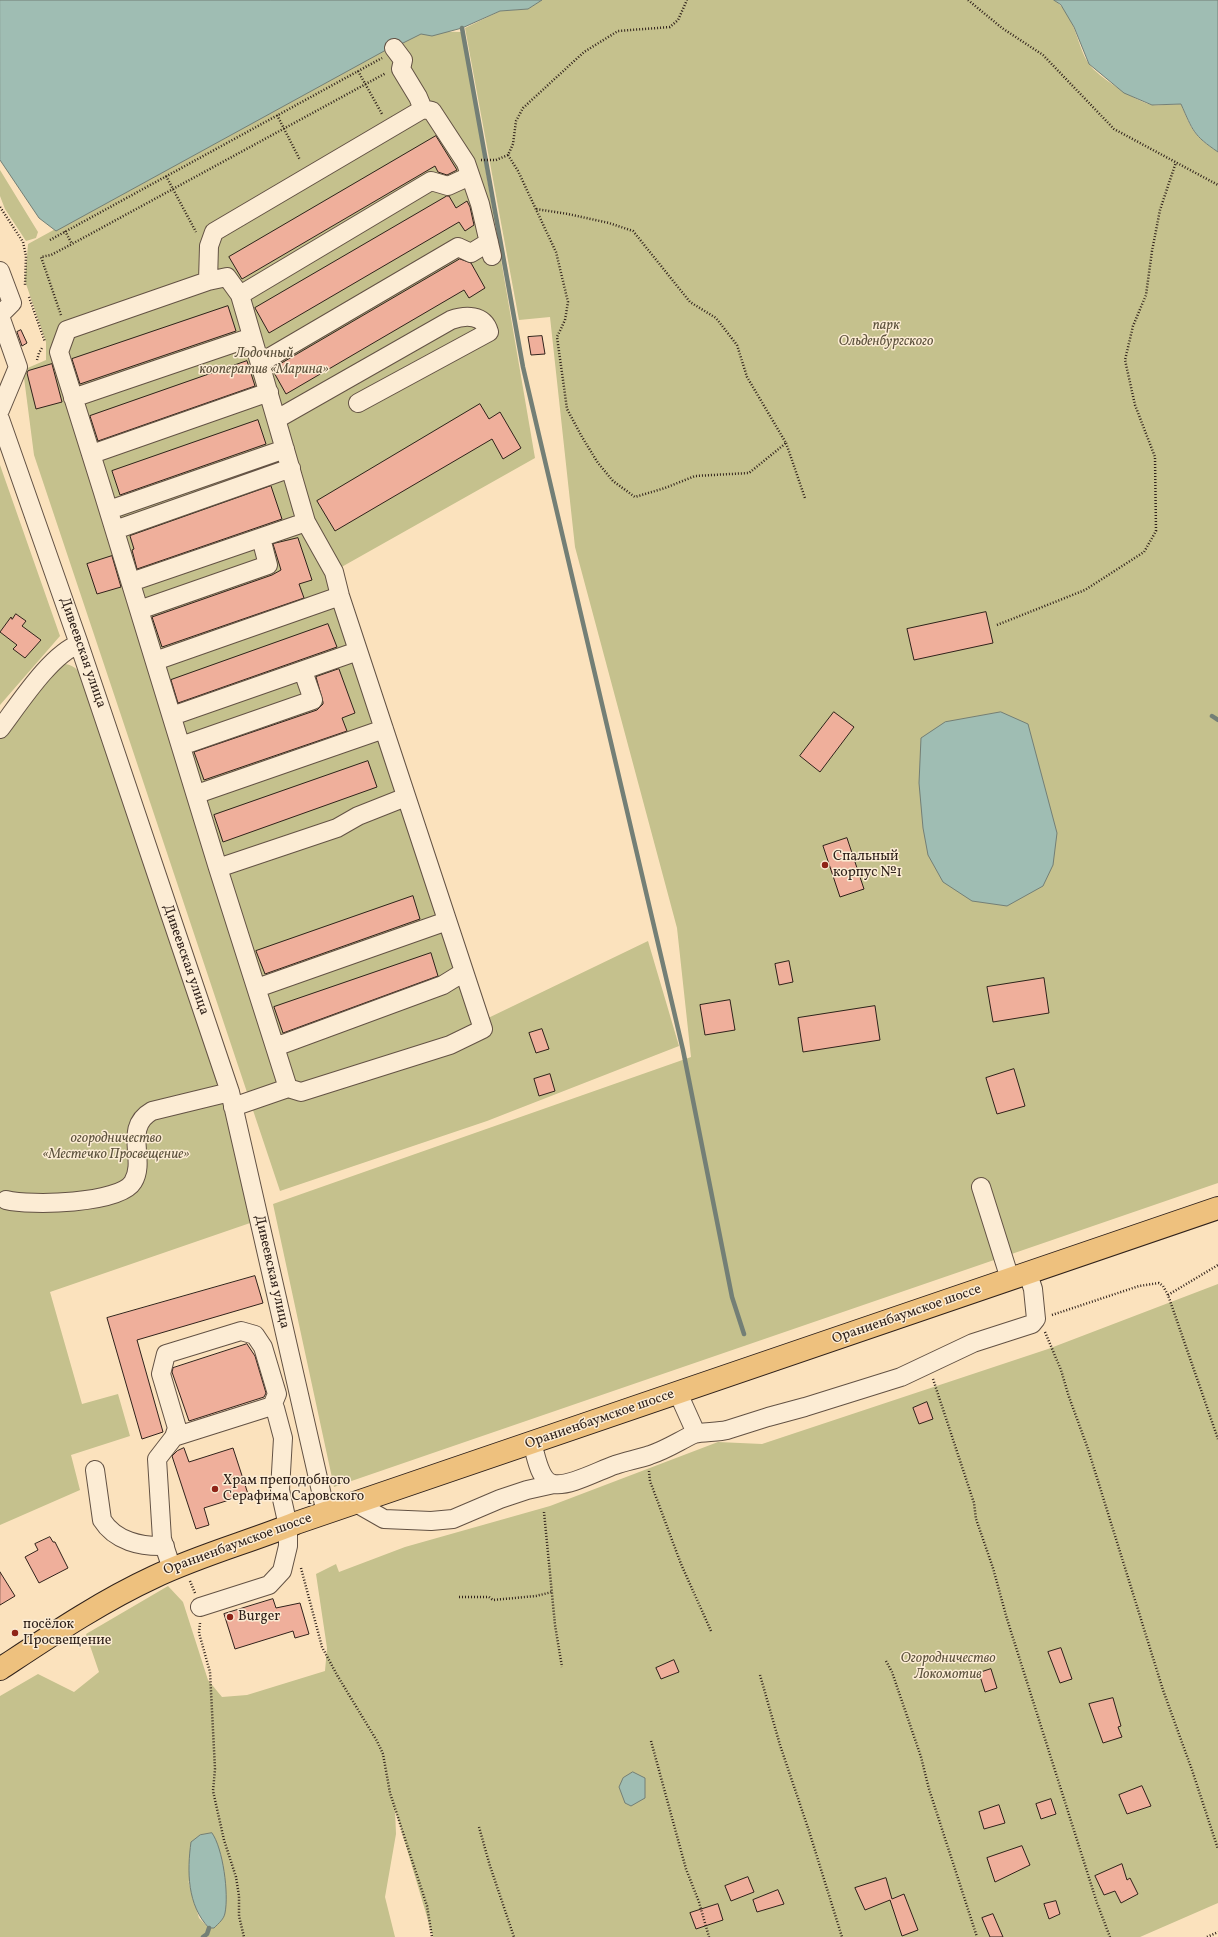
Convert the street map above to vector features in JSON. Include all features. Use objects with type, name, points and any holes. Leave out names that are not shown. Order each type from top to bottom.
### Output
[{"type":"main road","name":"Ораниенбаумское шоссе","points":[[0,1669],[87,1612],[172,1569],[288,1526],[1218,1208]]},
{"type":"street","points":[[390,52],[403,60],[401,69],[418,97],[422,109]]},
{"type":"street","points":[[208,281],[209,246],[214,232],[422,109],[432,111],[466,163],[480,204],[491,249],[471,253],[458,247],[260,363]]},
{"type":"street","points":[[240,295],[430,181],[448,186],[470,176]]},
{"type":"street","points":[[0,271],[12,303],[0,315],[18,367],[0,410]]},
{"type":"street","points":[[6,1200],[18,1203],[36,1204],[83,1201],[126,1190],[134,1181],[136,1170],[137,1132],[144,1116],[152,1111],[232,1100],[288,1088],[301,1092],[450,1045],[483,1029],[358,652],[334,572],[306,522],[240,295],[226,277],[208,281],[67,330],[59,352],[197,794],[218,868],[288,1088]]},
{"type":"street","points":[[277,419],[451,320],[462,316],[470,316],[481,320],[488,328],[489,332],[358,403]]},
{"type":"street","points":[[73,398],[252,337]]},
{"type":"street","points":[[92,454],[269,392]]},
{"type":"street","name":"Дивеевская улица","points":[[0,419],[79,644],[232,1100],[326,1513]]},
{"type":"street","points":[[109,510],[285,449]]},
{"type":"street","points":[[115,530],[291,468]]},
{"type":"street","points":[[131,582],[306,522]]},
{"type":"street","points":[[139,610],[268,565],[261,538]]},
{"type":"street","points":[[155,661],[340,596]]},
{"type":"street","points":[[0,729],[56,660],[68,648],[79,644]]},
{"type":"street","points":[[172,716],[358,652]]},
{"type":"street","points":[[181,746],[313,700],[303,671]]},
{"type":"street","points":[[197,794],[384,729]]},
{"type":"street","points":[[218,868],[337,828],[358,816],[406,797]]},
{"type":"street","points":[[257,988],[447,921]]},
{"type":"street","points":[[275,1046],[444,985],[464,972]]},
{"type":"street","points":[[356,1503],[384,1519],[431,1521],[453,1519],[500,1499],[527,1490],[578,1480],[616,1464],[651,1455],[681,1442],[696,1433],[728,1430],[768,1417],[805,1408],[901,1377],[973,1343],[1025,1327],[1036,1318],[1033,1289],[1019,1276],[981,1187]]},
{"type":"street","points":[[172,1569],[162,1539],[157,1459],[174,1437],[177,1428],[161,1374],[166,1354],[241,1331],[255,1335],[263,1347],[277,1394],[272,1406],[174,1437]]},
{"type":"street","points":[[678,1393],[696,1433]]},
{"type":"street","points":[[200,1607],[268,1585],[282,1571],[288,1546],[288,1526],[280,1490],[283,1438],[275,1408],[272,1406]]},
{"type":"street","points":[[532,1443],[541,1472],[547,1481],[554,1484]]},
{"type":"street","points":[[95,1470],[102,1520],[106,1526],[113,1533],[133,1543],[165,1546]]},
{"type":"path","points":[[480,160],[496,160],[508,155],[513,144],[516,121],[523,108],[568,65],[584,52],[618,31],[670,27],[678,20],[687,0]]},
{"type":"path","points":[[968,0],[1002,28],[1043,55],[1114,129],[1218,185]]},
{"type":"path","points":[[50,240],[390,52]]},
{"type":"path","points":[[67,330],[52,294],[40,257],[51,255],[72,244],[392,70]]},
{"type":"path","points":[[358,71],[383,116]]},
{"type":"path","points":[[276,115],[300,160]]},
{"type":"path","points":[[508,155],[518,170],[556,252],[568,302],[565,320],[557,337],[567,409],[582,437],[598,462],[613,481],[635,497],[666,488],[695,476],[749,473],[786,444]]},
{"type":"path","points":[[997,625],[1085,590],[1144,552],[1156,531],[1155,457],[1135,406],[1125,360],[1133,326],[1146,295],[1152,251],[1160,210],[1176,162]]},
{"type":"path","points":[[166,176],[199,238]]},
{"type":"path","points":[[0,207],[23,242],[26,256],[24,283],[44,337]]},
{"type":"path","points":[[536,209],[602,222],[633,231],[690,302],[716,318],[737,345],[747,377],[786,444],[805,498]]},
{"type":"path","points":[[65,231],[72,244]]},
{"type":"path","points":[[37,360],[45,343]]},
{"type":"path","points":[[32,362],[42,358]]},
{"type":"path","points":[[1168,1295],[1218,1265]]},
{"type":"path","points":[[1218,1439],[1168,1295],[1163,1286],[1159,1283],[1139,1286],[1036,1318],[1043,1328],[1053,1349],[1088,1450],[1163,1690],[1192,1770],[1218,1849]]},
{"type":"path","points":[[929,1364],[941,1406],[974,1503],[976,1519],[1007,1619],[1097,1903],[1110,1937]]},
{"type":"path","points":[[651,1455],[648,1464],[650,1481],[681,1564],[711,1631]]},
{"type":"path","points":[[544,1512],[552,1592],[562,1667]]},
{"type":"path","points":[[300,1561],[322,1647],[377,1741],[383,1754],[390,1793],[427,1906],[432,1937]]},
{"type":"path","points":[[459,1597],[489,1597],[493,1600],[536,1596],[552,1592]]},
{"type":"path","points":[[200,1633],[210,1672],[215,1769],[213,1791],[224,1840],[236,1877],[239,1896],[239,1916],[244,1937]]},
{"type":"path","points":[[886,1661],[892,1672],[919,1750],[934,1804],[977,1937]]},
{"type":"path","points":[[760,1675],[780,1745],[842,1937]]},
{"type":"path","points":[[651,1741],[686,1869],[699,1902],[709,1937]]},
{"type":"path","points":[[479,1827],[490,1866],[514,1937]]},
{"type":"path","points":[[1207,1937],[1218,1932]]},
{"type":"green space","name":"парк Ольденбургского","points":[[542,0],[1054,0],[1067,14],[1085,56],[1093,69],[1118,88],[1146,103],[1153,105],[1181,104],[1194,132],[1218,152],[1218,1183],[334,1487],[273,1204],[691,1057],[677,928],[575,547],[550,317],[519,320],[465,28],[500,11],[528,9]]},
{"type":"green space","name":"Лодочный кооператив «Марина»","points":[[417,31],[462,32],[535,458],[338,569],[484,1020],[648,941],[679,1046],[487,1121],[280,1191],[34,455],[23,370],[46,360],[46,342],[25,281],[28,244]]},
{"type":"green space","points":[[0,170],[38,232],[36,238],[26,241],[5,209],[0,196]]},
{"type":"green space","points":[[0,465],[60,636],[0,705]]},
{"type":"green space","name":"огородничество «Местечко Просвещение»","points":[[65,664],[75,668],[86,683],[225,1106],[253,1222],[50,1292],[82,1404],[118,1394],[130,1436],[71,1455],[80,1490],[0,1525],[0,739],[34,692]]},
{"type":"green space","name":"Огородничество Локомотив","points":[[1218,1284],[1218,1903],[1140,1937],[433,1937],[395,1809],[396,1834],[385,1897],[395,1937],[0,1937],[0,1696],[38,1674],[74,1692],[99,1672],[86,1634],[168,1586],[183,1602],[208,1680],[222,1697],[247,1695],[325,1671],[327,1648],[316,1574],[336,1564],[339,1572],[405,1547],[550,1506],[718,1442],[762,1444],[1048,1349]],"holes":[[[188,1880],[209,1928],[199,1918]]]},
{"type":"water","points":[[0,0],[542,0],[528,9],[500,11],[462,28],[432,36],[421,34],[387,51],[386,50],[56,231],[39,218],[0,160]]},
{"type":"water","points":[[1054,0],[1218,0],[1218,152],[1198,136],[1188,120],[1181,104],[1152,105],[1124,93],[1089,64],[1074,27],[1061,5]]},
{"type":"water","points":[[1001,712],[1028,724],[1057,833],[1053,865],[1043,886],[1007,906],[972,901],[943,882],[928,855],[923,828],[919,783],[921,738],[945,722]]},
{"type":"water","points":[[633,1772],[645,1778],[645,1798],[631,1806],[625,1803],[619,1787],[623,1778]]},
{"type":"water","points":[[212,1833],[216,1840],[222,1860],[226,1883],[226,1905],[225,1913],[222,1919],[214,1928],[209,1928],[196,1909],[190,1887],[189,1864],[191,1842],[200,1835]]},
{"type":"building","points":[[436,136],[457,170],[447,175],[438,172],[435,166],[242,279],[229,257]]},
{"type":"building","points":[[449,196],[456,208],[467,201],[474,225],[465,231],[459,222],[269,333],[255,308]]},
{"type":"building","points":[[460,259],[471,263],[485,288],[469,298],[464,290],[286,394],[272,369]]},
{"type":"building","points":[[228,306],[236,331],[80,384],[72,359]]},
{"type":"building","points":[[21,330],[27,343],[22,346],[17,332]]},
{"type":"building","points":[[542,336],[545,354],[531,355],[528,337]]},
{"type":"building","points":[[247,361],[255,386],[98,441],[90,416]]},
{"type":"building","points":[[52,364],[62,402],[36,409],[27,373],[28,371]]},
{"type":"building","points":[[480,404],[489,419],[500,412],[521,448],[503,459],[492,439],[335,531],[317,501]]},
{"type":"building","points":[[258,420],[266,444],[120,495],[112,471]]},
{"type":"building","points":[[271,486],[282,519],[137,569],[132,550],[134,549],[130,536]]},
{"type":"building","points":[[298,538],[312,580],[299,584],[304,598],[162,647],[152,617],[272,575],[281,570],[273,544]]},
{"type":"building","points":[[112,556],[121,587],[97,594],[87,564]]},
{"type":"building","points":[[986,612],[993,643],[914,660],[907,629]]},
{"type":"building","points":[[16,614],[26,621],[22,626],[41,640],[25,658],[13,649],[17,645],[0,632],[11,617],[12,619]]},
{"type":"building","points":[[328,624],[337,647],[178,703],[171,680]]},
{"type":"building","points":[[339,669],[355,713],[342,718],[347,731],[204,780],[194,752],[317,710],[323,702],[316,677]]},
{"type":"building","points":[[834,712],[854,727],[820,772],[800,756]]},
{"type":"building","points":[[368,761],[377,787],[223,842],[214,815]]},
{"type":"building","points":[[847,838],[864,889],[840,897],[823,846]]},
{"type":"building","points":[[413,896],[420,919],[265,974],[256,951]]},
{"type":"building","points":[[431,953],[438,976],[283,1033],[274,1007]]},
{"type":"building","points":[[789,961],[793,982],[779,985],[775,964]]},
{"type":"building","points":[[1044,978],[1049,1013],[993,1022],[987,987]]},
{"type":"building","points":[[730,1000],[735,1030],[705,1035],[700,1005]]},
{"type":"building","points":[[875,1006],[880,1040],[803,1052],[798,1018]]},
{"type":"building","points":[[542,1029],[549,1049],[536,1053],[529,1033]]},
{"type":"building","points":[[1014,1069],[1025,1106],[997,1114],[986,1078]]},
{"type":"building","points":[[550,1074],[555,1091],[539,1096],[534,1079]]},
{"type":"building","points":[[255,1276],[263,1303],[137,1340],[163,1432],[142,1439],[107,1318]]},
{"type":"building","points":[[247,1344],[255,1356],[266,1393],[264,1397],[189,1421],[172,1372],[173,1368]]},
{"type":"building","points":[[927,1402],[933,1419],[919,1424],[913,1408]]},
{"type":"building","name":"Храм преподобного Серафима Саровского","points":[[184,1448],[189,1462],[233,1448],[248,1494],[204,1508],[209,1525],[196,1529],[172,1456],[177,1451]]},
{"type":"building","points":[[50,1537],[53,1542],[55,1542],[68,1568],[39,1583],[25,1557],[38,1550],[35,1544]]},
{"type":"building","points":[[0,1572],[15,1596],[0,1605]]},
{"type":"building","points":[[273,1599],[276,1608],[300,1603],[309,1634],[295,1638],[293,1631],[235,1649],[224,1614]]},
{"type":"building","points":[[1061,1648],[1072,1679],[1060,1683],[1048,1652]]},
{"type":"building","points":[[674,1660],[679,1672],[661,1679],[656,1668]]},
{"type":"building","points":[[991,1669],[997,1688],[985,1692],[979,1673]]},
{"type":"building","points":[[1113,1698],[1121,1726],[1118,1727],[1122,1737],[1103,1743],[1089,1704]]},
{"type":"building","points":[[1142,1786],[1151,1806],[1127,1814],[1119,1795]]},
{"type":"building","points":[[1051,1799],[1056,1814],[1041,1819],[1036,1804]]},
{"type":"building","points":[[999,1805],[1005,1823],[984,1829],[979,1812]]},
{"type":"building","points":[[1022,1846],[1030,1865],[995,1882],[987,1858]]},
{"type":"building","points":[[1122,1864],[1127,1880],[1130,1878],[1138,1894],[1121,1903],[1115,1891],[1104,1895],[1095,1876]]},
{"type":"building","points":[[748,1877],[754,1892],[731,1901],[725,1886]]},
{"type":"building","points":[[886,1878],[892,1899],[904,1894],[918,1930],[902,1936],[890,1900],[865,1910],[855,1888]]},
{"type":"building","points":[[778,1890],[784,1904],[757,1912],[753,1900]]},
{"type":"building","points":[[1056,1901],[1060,1914],[1049,1919],[1044,1904]]},
{"type":"building","points":[[718,1904],[723,1920],[696,1929],[690,1913]]},
{"type":"building","points":[[993,1914],[1003,1937],[990,1937],[982,1918]]},
{"type":"waterway","points":[[462,28],[523,367],[683,1050],[732,1297],[744,1334]]},
{"type":"waterway","points":[[1212,716],[1218,720]]},
{"type":"waterway","points":[[203,1937],[207,1934],[209,1928]]},
{"type":"place","name":"Спальный корпус №1","points":[[825,865]]},
{"type":"place","name":"Храм преподобного Серафима Саровского","points":[[215,1489]]},
{"type":"place","name":"Burger","points":[[230,1617]]},
{"type":"place","name":"посёлок Просвещение","points":[[15,1633]]}]
